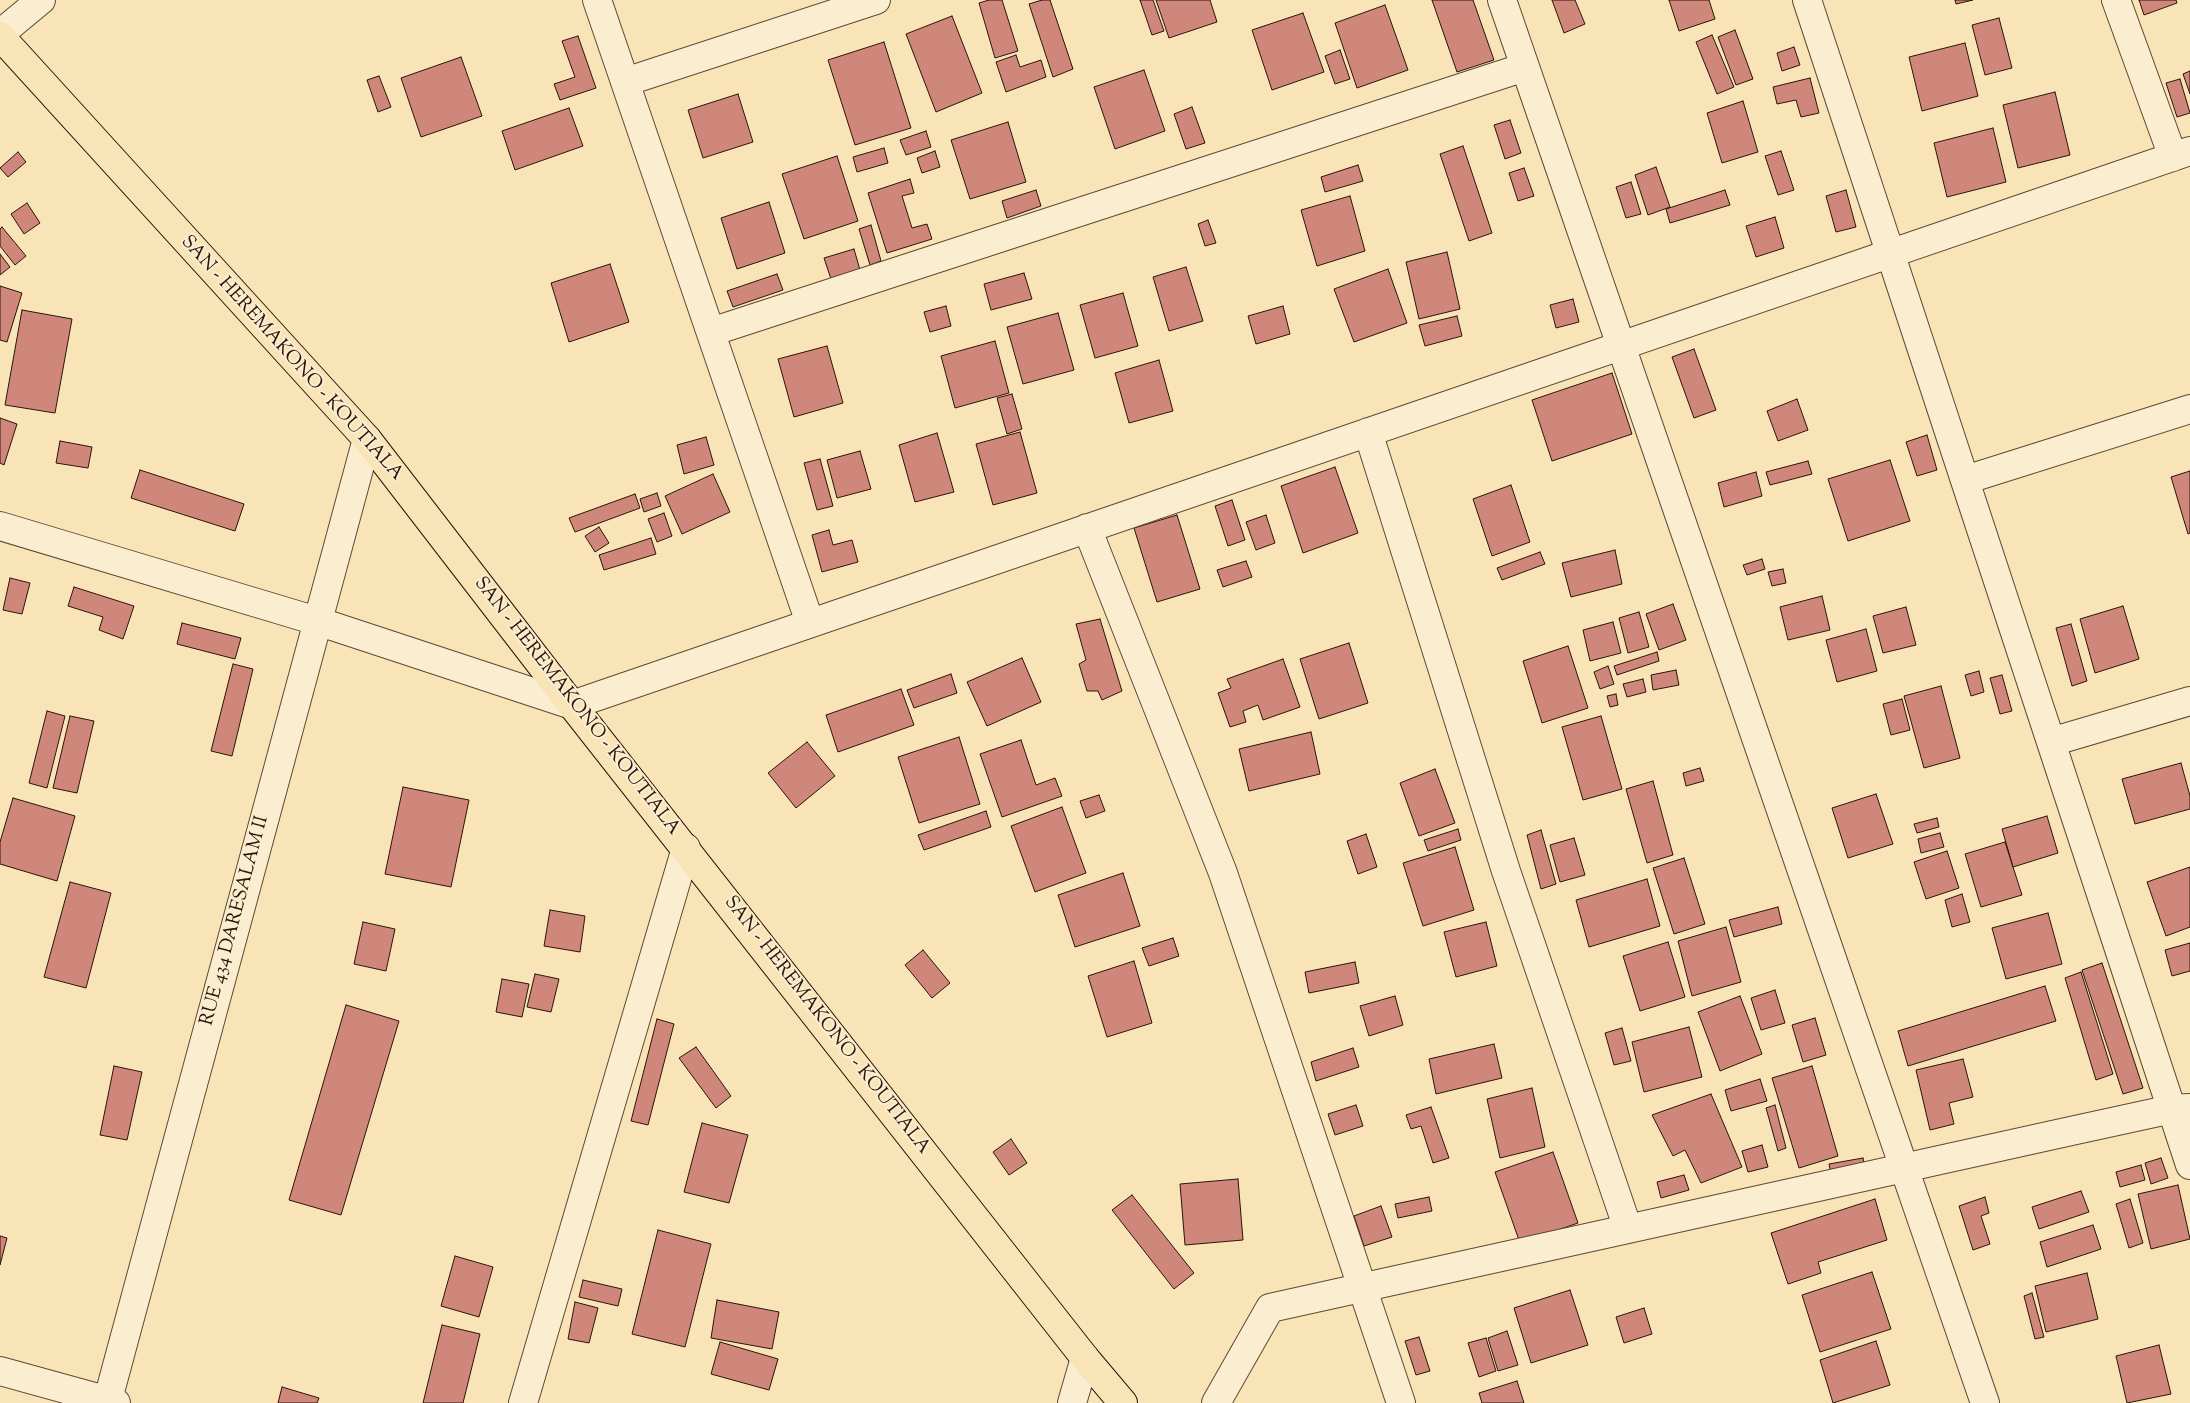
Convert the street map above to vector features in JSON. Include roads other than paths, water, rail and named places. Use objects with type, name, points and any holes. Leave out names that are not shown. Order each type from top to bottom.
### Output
[{"type":"main road","name":"SAN - HEREMAKONO - KOUTIALA","points":[[0,35],[367,439],[572,705],[1122,1403]]},
{"type":"street","points":[[0,35],[41,0]]},
{"type":"street","points":[[597,0],[810,624]]},
{"type":"street","points":[[625,82],[876,0]]},
{"type":"street","points":[[1502,0],[1985,1403]]},
{"type":"street","points":[[1806,0],[2051,742],[2184,1106],[2190,1165]]},
{"type":"street","points":[[0,526],[317,621],[572,705],[2181,154],[2116,0]]},
{"type":"street","points":[[711,332],[1525,68]]},
{"type":"street","points":[[1965,480],[2190,409]]},
{"type":"street","points":[[1368,432],[1506,871],[1628,1229]]},
{"type":"street","name":"RUE 434 DARESALAM II","points":[[110,1402],[367,439]]},
{"type":"street","points":[[1087,528],[1222,873],[1364,1288],[1401,1403]]},
{"type":"street","points":[[2051,742],[2190,701]]},
{"type":"street","points":[[523,1403],[686,848]]},
{"type":"street","points":[[1216,1403],[1270,1308],[2184,1106]]},
{"type":"street","points":[[1072,1403],[1085,1358]]},
{"type":"street","points":[[0,1371],[110,1402]]}]
